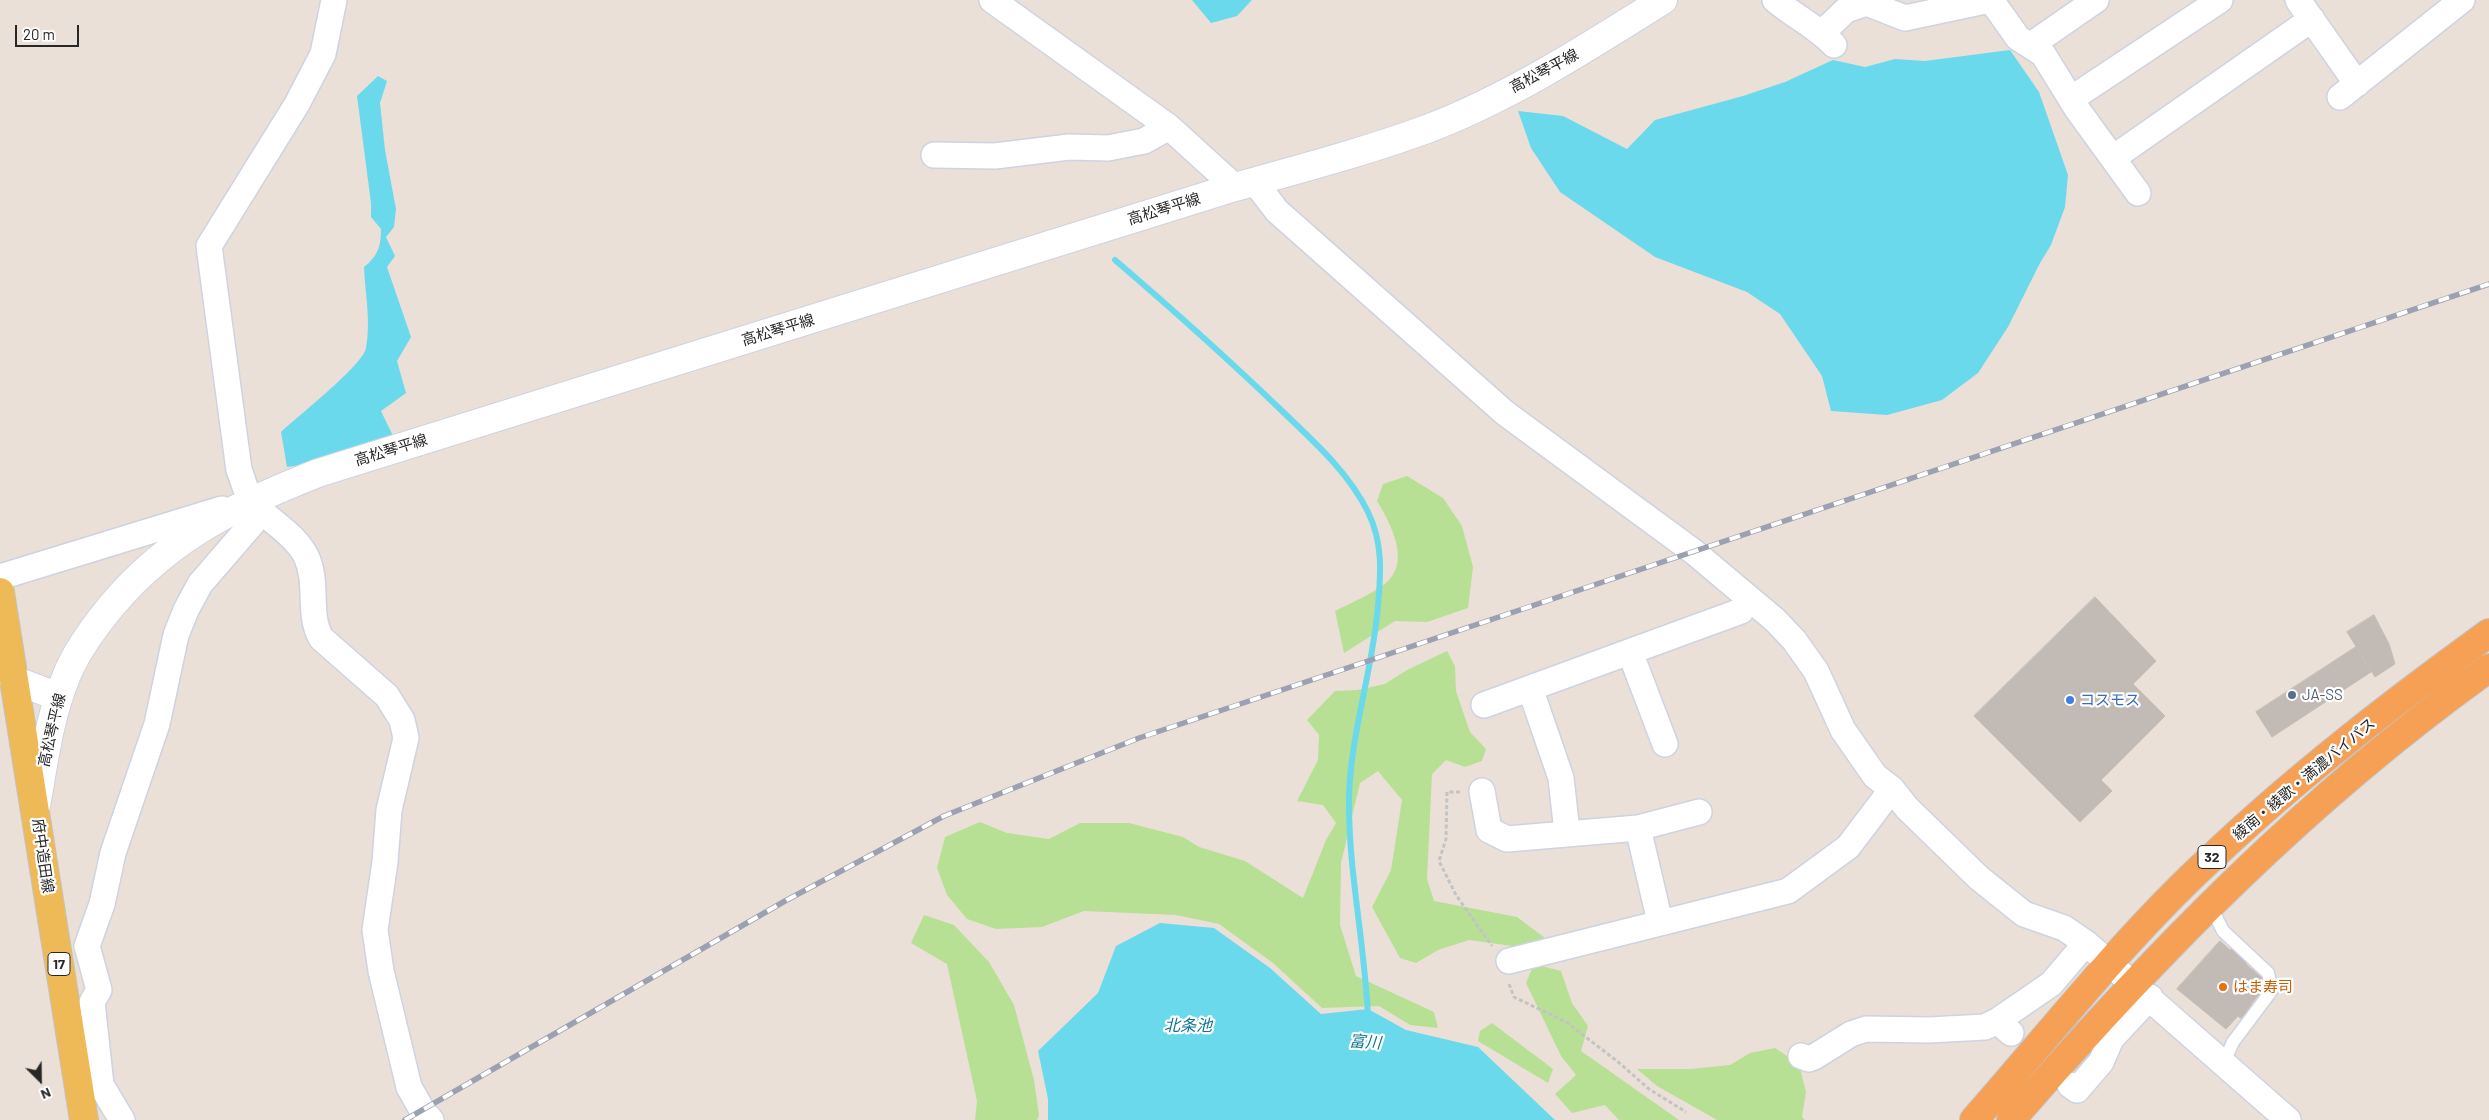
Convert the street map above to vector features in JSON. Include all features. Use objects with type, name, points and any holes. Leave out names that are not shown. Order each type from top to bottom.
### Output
[{"type":"highway","name":"綾南・綾歌・満濃バイパス","points":[[1974,1120],[2111,964],[2206,863],[2308,771],[2489,633]]},
{"type":"highway","name":"綾南・綾歌・満濃バイパス","points":[[2011,1120],[2142,990],[2210,905],[2277,839],[2390,742],[2489,668]]},
{"type":"main road","name":"高松琴平線","points":[[36,807],[52,717],[66,675],[91,632],[118,598],[145,569],[174,546],[211,522],[257,506],[318,473],[1244,184],[1348,156],[1429,128],[1499,96],[1572,57],[1663,0]]},
{"type":"main road","name":"府中造田線","points":[[0,592],[36,807],[84,1120]]},
{"type":"main road","points":[[14,680],[59,697]]},
{"type":"street","points":[[334,0],[324,54],[297,104],[209,246],[239,470],[257,506],[296,540],[306,557],[312,576],[314,626],[321,638],[387,696],[402,720],[406,738],[389,810],[385,862],[375,930],[381,971],[409,1087],[422,1110],[431,1120]]},
{"type":"street","points":[[992,0],[1169,127],[1244,184],[1276,210],[1505,413],[1694,552],[1775,620],[1794,640],[1816,671],[1843,730],[1875,776],[1892,789],[1907,808],[1980,878],[2024,914],[2064,928],[2086,943],[2142,990],[2288,1120]]},
{"type":"street","points":[[1775,0],[1828,39],[1846,10],[1867,2],[1905,18],[1991,0],[2018,38],[2044,54],[2071,99],[2138,193]]},
{"type":"street","points":[[2071,99],[2220,0]]},
{"type":"street","points":[[2113,158],[2305,10],[2349,90],[2462,0]]},
{"type":"street","points":[[2030,45],[2091,1]]},
{"type":"street","points":[[934,155],[996,156],[1069,147],[1108,148],[1144,141],[1169,127]]},
{"type":"street","points":[[0,577],[257,506]]},
{"type":"street","points":[[122,1120],[102,1085],[92,1002],[99,990],[87,946],[102,904],[113,853],[157,724],[176,635],[186,610],[200,584],[257,506]]},
{"type":"street","points":[[1484,705],[1740,611]]},
{"type":"street","points":[[1630,652],[1665,744]]},
{"type":"street","points":[[1530,688],[1561,778],[1567,832]]},
{"type":"street","points":[[1509,961],[1788,891],[1848,847],[1892,789]]},
{"type":"street","points":[[1482,791],[1489,830],[1507,839],[1567,832],[1638,828],[1699,812]]},
{"type":"street","points":[[1638,828],[1660,922]]},
{"type":"street","points":[[1801,1056],[1809,1059],[1851,1034],[1866,1029],[1929,1030],[2004,1027],[2051,984],[2086,943]]},
{"type":"street","points":[[2070,1084],[2076,1090],[2101,1062],[2111,1039],[2142,990]]},
{"type":"lane","points":[[2210,905],[2223,931],[2268,972],[2272,990],[2233,1042],[2223,1064]]},
{"type":"green space","points":[[1407,476],[1443,498],[1462,526],[1473,567],[1468,608],[1427,622],[1395,621],[1344,653],[1335,611],[1378,589],[1389,580],[1395,571],[1398,551],[1392,529],[1377,501],[1383,484]]},
{"type":"green space","points":[[1447,651],[1455,666],[1456,691],[1470,732],[1486,749],[1482,761],[1465,767],[1446,760],[1432,774],[1427,879],[1434,901],[1517,917],[1545,938],[1519,947],[1469,940],[1438,950],[1416,963],[1400,958],[1372,907],[1391,870],[1402,800],[1378,771],[1360,783],[1341,863],[1340,925],[1356,976],[1434,1012],[1438,1028],[1410,1025],[1379,1006],[1322,1008],[1273,963],[1219,924],[1176,915],[1084,911],[1042,927],[996,929],[967,919],[947,895],[937,868],[945,837],[980,822],[1007,833],[1049,839],[1080,823],[1129,823],[1183,837],[1199,847],[1245,861],[1303,898],[1326,840],[1336,823],[1323,805],[1297,801],[1318,760],[1319,735],[1307,720],[1335,691],[1357,690],[1385,684],[1407,670]]},
{"type":"green space","points":[[924,915],[954,925],[989,962],[1014,1005],[1034,1080],[1039,1115],[1037,1120],[975,1120],[977,1101],[947,964],[911,943]]},
{"type":"green space","points":[[1534,964],[1561,971],[1572,1003],[1588,1026],[1581,1051],[1679,1120],[1619,1120],[1605,1105],[1572,1113],[1555,1094],[1576,1075],[1561,1056],[1526,983]]},
{"type":"green space","points":[[1492,1023],[1553,1069],[1548,1083],[1478,1041],[1480,1031]]},
{"type":"green space","points":[[1775,1048],[1799,1064],[1806,1092],[1802,1117],[1805,1120],[1717,1120],[1657,1086],[1637,1069],[1691,1069],[1730,1065],[1750,1053]]},
{"type":"water","points":[[1192,0],[1252,0],[1237,16],[1211,23]]},
{"type":"water","points":[[2010,50],[2039,92],[2068,175],[2065,207],[2051,245],[2008,327],[1978,373],[1942,400],[1887,415],[1831,411],[1822,376],[1780,314],[1747,292],[1655,257],[1560,192],[1531,148],[1518,111],[1563,116],[1627,149],[1655,120],[1743,96],[1785,82],[1833,60],[1865,67],[1895,59],[1925,61]]},
{"type":"water","points":[[378,76],[387,81],[380,103],[385,150],[396,209],[394,227],[386,237],[395,256],[387,267],[411,337],[397,361],[406,393],[381,411],[393,436],[301,465],[287,467],[281,432],[342,378],[362,356],[366,348],[368,317],[364,267],[373,259],[378,250],[381,229],[371,217],[371,203],[357,96]]},
{"type":"water","name":"北条池","points":[[1160,923],[1214,928],[1270,968],[1321,1014],[1368,1009],[1406,1030],[1478,1047],[1555,1120],[1048,1120],[1048,1099],[1038,1051],[1098,993],[1116,946]]},
{"type":"building","name":"コスモス","points":[[2095,597],[2156,661],[2133,684],[2165,716],[2101,780],[2112,791],[2080,822],[1974,716]]},
{"type":"building","points":[[2374,615],[2389,644],[2395,664],[2375,677],[2347,632]]},
{"type":"building","points":[[2356,647],[2371,672],[2272,737],[2256,712]]},
{"type":"building","name":"はま寿司","points":[[2220,941],[2230,950],[2234,949],[2247,961],[2246,964],[2269,984],[2251,1004],[2255,1007],[2243,1020],[2238,1016],[2226,1029],[2177,989]]},
{"type":"waterway","points":[[1115,260],[1219,352],[1317,444],[1360,497],[1373,524],[1379,546],[1379,593],[1371,655],[1353,754],[1349,804],[1352,857],[1368,1017]]},
{"type":"railway","points":[[405,1120],[785,901],[944,816],[1139,738],[2489,284]]},
{"type":"place","name":"JA-SS","points":[[2292,695]]},
{"type":"place","name":"コスモス","points":[[2070,700]]},
{"type":"place","name":"はま寿司","points":[[2223,987]]},
{"type":"water label","name":"富川","points":[[1365,1042]]}]
